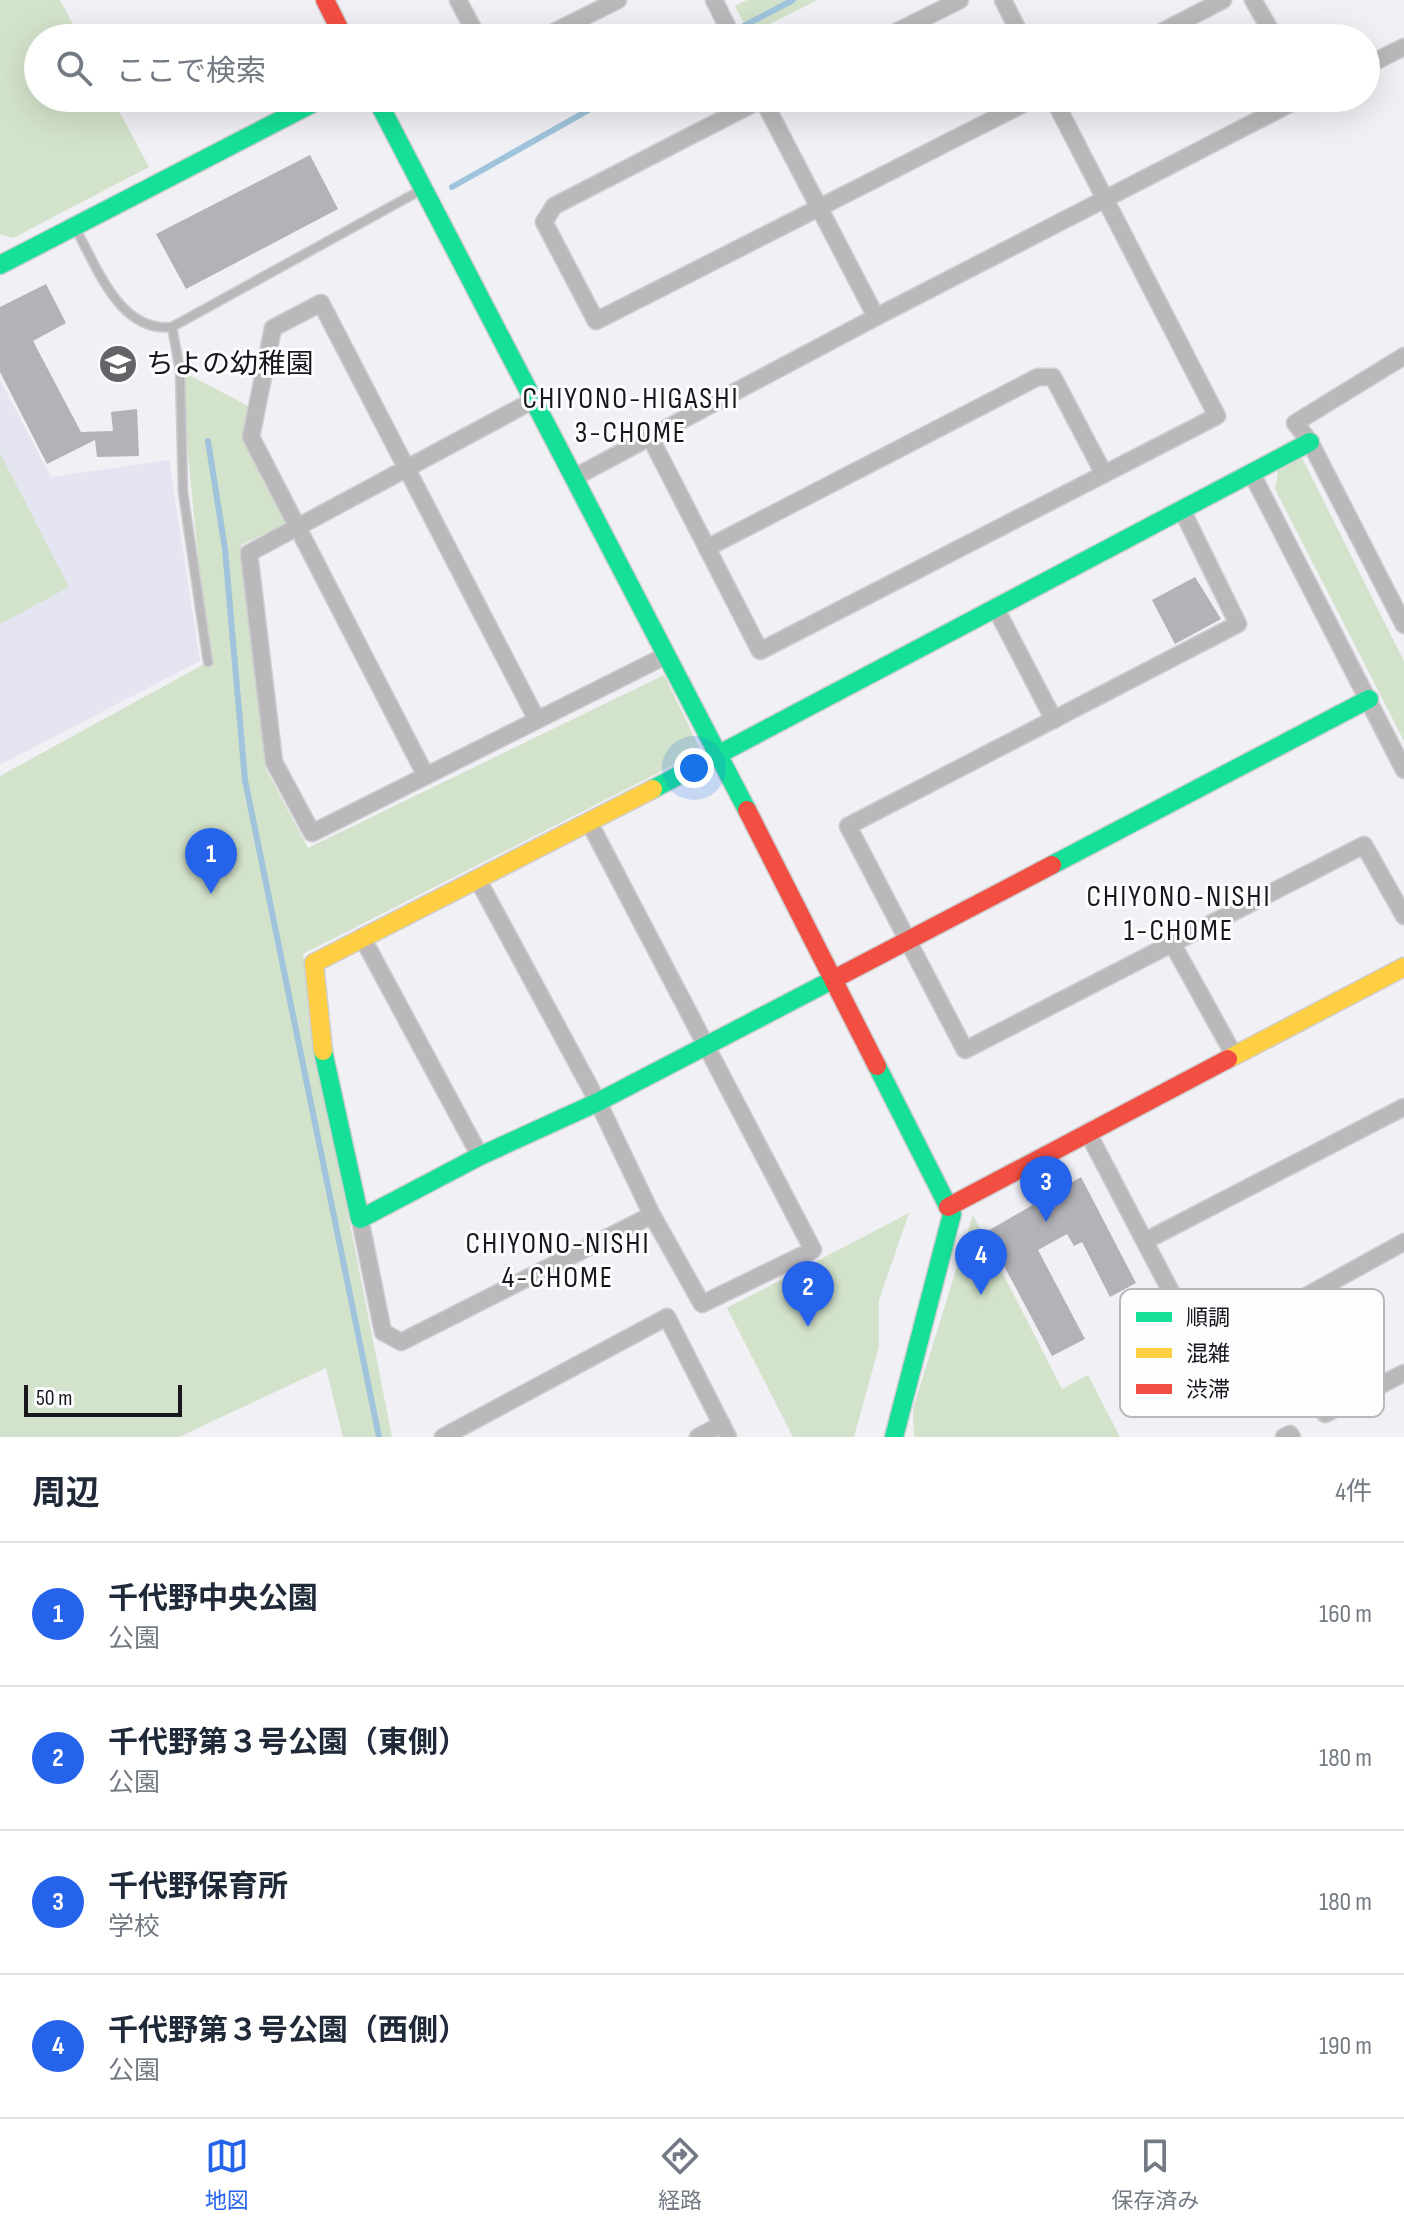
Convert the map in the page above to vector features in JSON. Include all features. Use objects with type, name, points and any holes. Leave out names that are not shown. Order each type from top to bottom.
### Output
[{"type":"street","points":[[325,0],[337,24]]},
{"type":"street","points":[[458,0],[471,24]]},
{"type":"street","points":[[570,24],[618,0]]},
{"type":"street","points":[[714,0],[726,24]]},
{"type":"street","points":[[912,24],[960,0]]},
{"type":"street","points":[[1003,0],[1015,24]]},
{"type":"street","points":[[1177,24],[1223,0]]},
{"type":"street","points":[[1253,0],[1267,24]]},
{"type":"street","points":[[1380,59],[1404,47]]},
{"type":"street","points":[[0,265],[296,112]]},
{"type":"street","points":[[384,112],[719,755],[830,980],[952,1214],[894,1437]]},
{"type":"street","points":[[736,112],[554,206],[544,222],[596,321],[1008,112]]},
{"type":"street","points":[[770,112],[876,317]]},
{"type":"street","points":[[650,437],[760,651],[1217,416],[1060,112]]},
{"type":"street","points":[[575,477],[876,317],[1274,112]]},
{"type":"street","points":[[426,776],[251,437],[273,328],[321,303],[536,718]]},
{"type":"street","points":[[1401,364],[1295,423],[1310,442],[1404,625]]},
{"type":"street","points":[[707,548],[1038,377],[1053,377],[1104,474]]},
{"type":"street","points":[[534,400],[249,553],[274,762],[312,833],[667,655]]},
{"type":"street","points":[[652,1215],[401,1342],[383,1332],[321,1041],[314,963],[719,755],[995,607],[1183,512],[1310,442]]},
{"type":"street","points":[[1252,474],[1404,770]]},
{"type":"street","points":[[1183,512],[1238,624],[848,826],[965,1050],[1364,845],[1404,916]]},
{"type":"street","points":[[995,607],[1054,720]]},
{"type":"street","points":[[360,1219],[480,1156],[598,1102],[707,1046],[1369,699]]},
{"type":"street","points":[[478,880],[598,1102],[652,1215],[702,1304],[813,1250],[589,822]]},
{"type":"street","points":[[362,937],[480,1156]]},
{"type":"street","points":[[1172,943],[1234,1055]]},
{"type":"street","points":[[948,1207],[1404,967]]},
{"type":"street","points":[[1145,1241],[1404,1107]]},
{"type":"street","points":[[1088,1133],[1170,1289]]},
{"type":"street","points":[[1319,1289],[1404,1242]]},
{"type":"street","points":[[443,1437],[667,1317],[725,1431],[698,1437]]},
{"type":"street","points":[[1384,1383],[1404,1373]]},
{"type":"street","points":[[1284,1437],[1290,1434],[1292,1437]]},
{"type":"lane","points":[[74,227],[127,315],[154,329],[172,327],[425,188]]},
{"type":"lane","points":[[172,327],[180,370],[183,492],[208,662]]},
{"type":"shaded area","points":[[0,380],[51,477],[169,460],[200,661],[0,765]]},
{"type":"green space","points":[[0,0],[60,0],[73,24],[24,24],[24,112],[120,112],[149,167],[13,238],[0,234]]},
{"type":"green space","points":[[747,0],[817,0],[770,24],[745,24],[735,6]]},
{"type":"green space","points":[[180,370],[248,406],[244,438],[287,523],[241,545],[266,769],[308,848],[664,675],[701,751],[303,954],[314,1041],[392,1437],[343,1437],[326,1368],[179,1437],[0,1437],[0,776],[208,662]]},
{"type":"green space","points":[[0,453],[69,587],[0,624]]},
{"type":"green space","points":[[1301,456],[1404,661],[1404,741],[1275,489],[1278,471]]},
{"type":"green space","points":[[909,1213],[879,1300],[879,1346],[854,1437],[793,1437],[727,1308]]},
{"type":"green space","points":[[973,1215],[1062,1389],[1088,1375],[1120,1437],[914,1437],[913,1409]]},
{"type":"building","points":[[310,155],[338,209],[186,289],[156,234]]},
{"type":"building","points":[[46,284],[66,323],[33,341],[81,432],[113,431],[111,412],[137,409],[139,456],[97,457],[95,440],[47,464],[0,372],[0,307]]},
{"type":"building","points":[[1195,577],[1221,619],[1175,644],[1152,600]]},
{"type":"building","points":[[1081,1177],[1136,1283],[1110,1297],[1082,1242],[1074,1246],[1067,1234],[1038,1250],[1085,1339],[1052,1356],[986,1232]]},
{"type":"waterway","points":[[748,24],[793,0]]},
{"type":"waterway","points":[[452,187],[585,112]]},
{"type":"waterway","points":[[208,441],[225,549],[245,780],[379,1437]]},
{"type":"traffic: fast","points":[[0,265],[296,112]]},
{"type":"traffic: fast","points":[[383,112],[747,810]]},
{"type":"traffic: fast","points":[[653,789],[1310,442]]},
{"type":"traffic: fast","points":[[1052,865],[1369,699]]},
{"type":"traffic: fast","points":[[323,1051],[360,1219],[480,1156],[598,1102],[836,978]]},
{"type":"traffic: fast","points":[[877,1066],[952,1214],[894,1437]]},
{"type":"traffic: slow","points":[[323,1051],[314,963],[653,789]]},
{"type":"traffic: slow","points":[[1228,1059],[1404,967]]},
{"type":"traffic: jam","points":[[325,0],[337,24]]},
{"type":"traffic: jam","points":[[747,810],[877,1066]]},
{"type":"traffic: jam","points":[[836,978],[1052,865]]},
{"type":"traffic: jam","points":[[948,1207],[1228,1059]]},
{"type":"place","name":"ちよの幼稚園","points":[[118,364]]},
{"type":"place","name":"千代野中央公園","points":[[211,894]]},
{"type":"place","name":"千代野保育所","points":[[1046,1222]]},
{"type":"place","name":"千代野第３号公園（西側）","points":[[981,1295]]},
{"type":"place","name":"千代野第３号公園（東側）","points":[[808,1327]]},
{"type":"district","name":"CHIYONO-HIGASHI 3-CHOME","points":[[631,416]]},
{"type":"district","name":"CHIYONO-NISHI 1-CHOME","points":[[1179,914]]},
{"type":"district","name":"CHIYONO-NISHI 4-CHOME","points":[[558,1261]]}]
